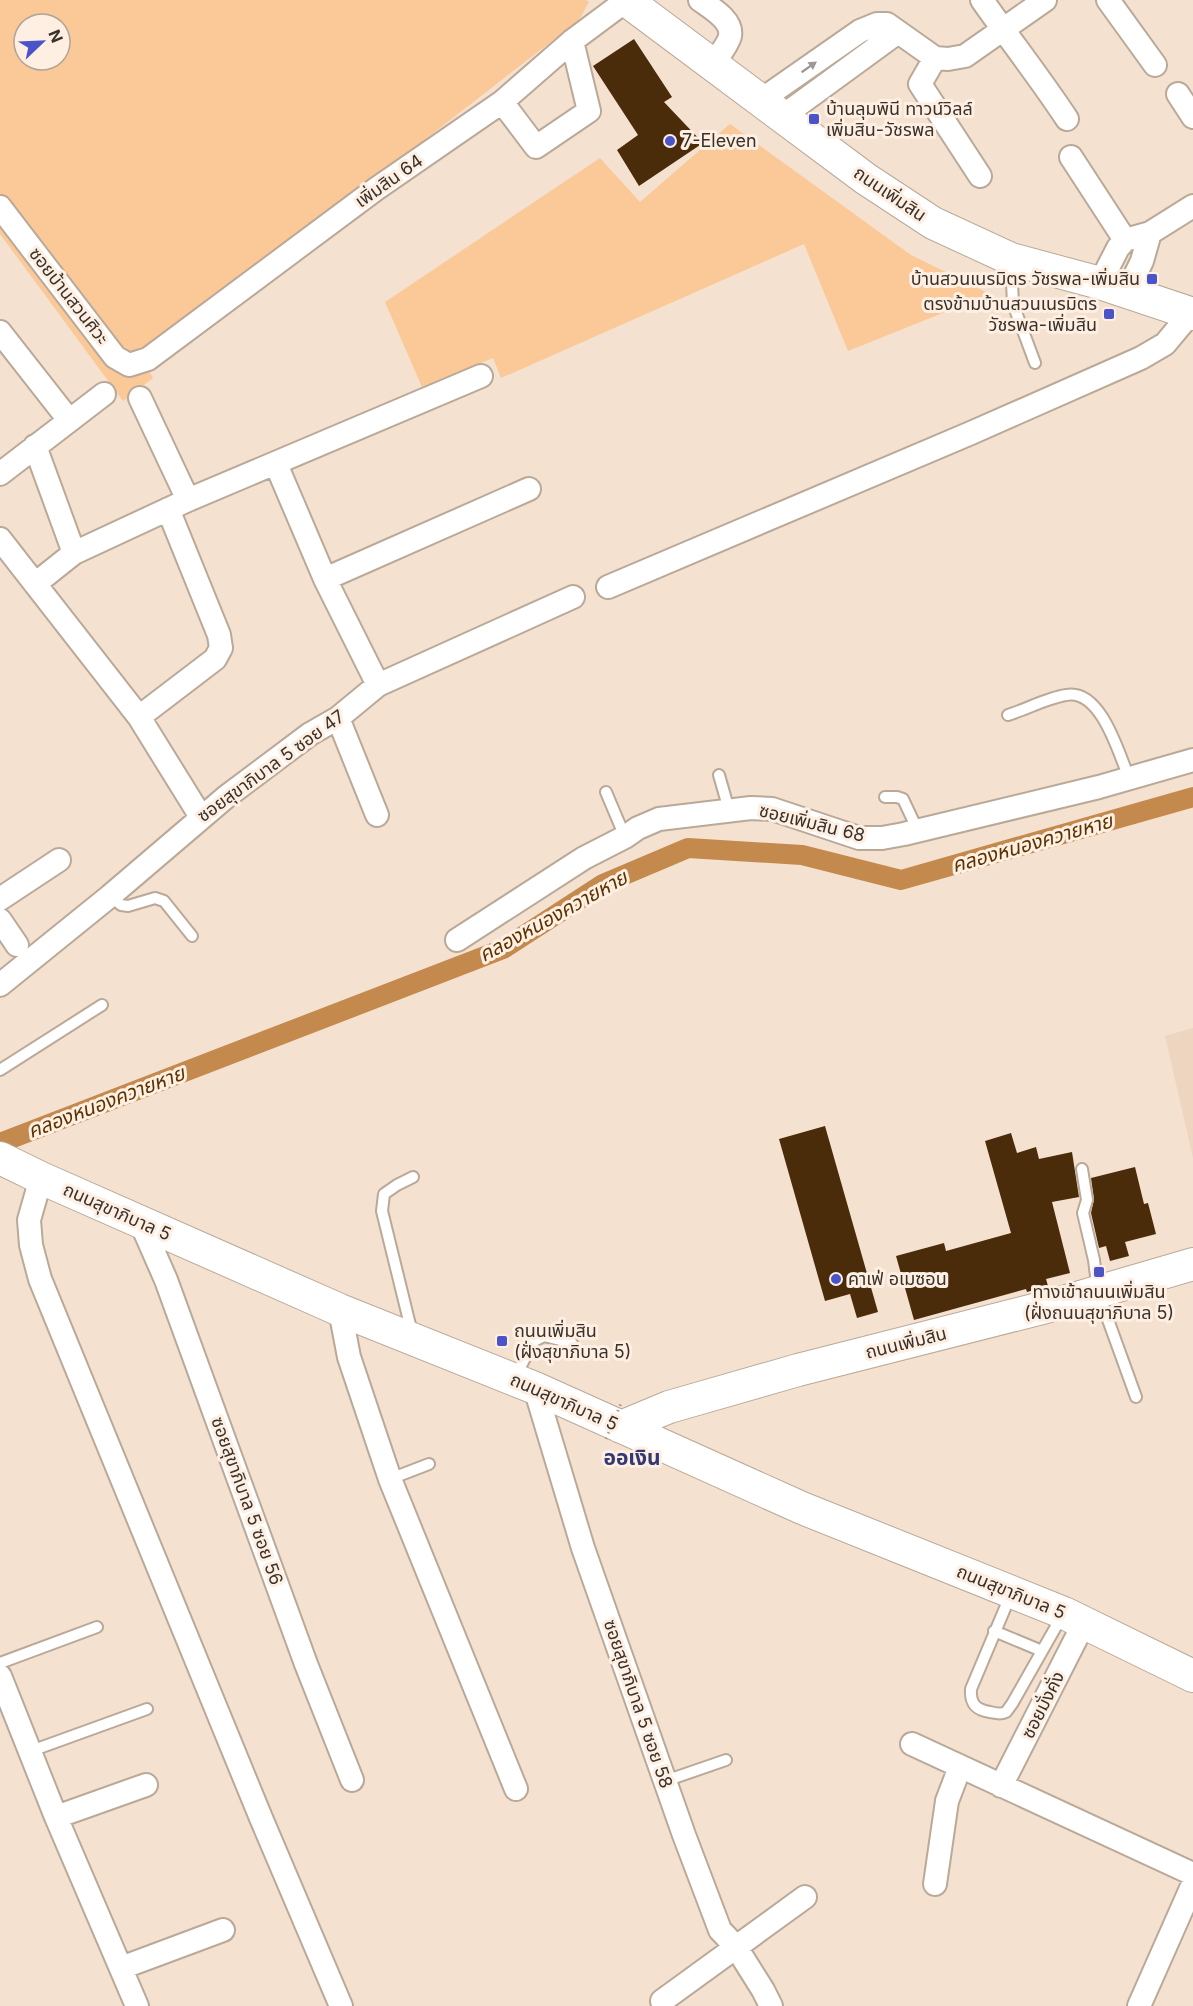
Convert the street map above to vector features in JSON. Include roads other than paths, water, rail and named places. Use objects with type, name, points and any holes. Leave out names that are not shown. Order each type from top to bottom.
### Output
[{"type":"main road","name":"ถนนเพิ่มสิน","points":[[626,0],[866,179],[933,223],[1011,259],[1113,287],[1191,314]]},
{"type":"main road","name":"ถนนสุขาภิบาล 5","points":[[1,1159],[340,1310],[525,1383],[616,1422],[802,1508],[1074,1618],[1193,1676]]},
{"type":"main road","name":"ถนนเพิ่มสิน","points":[[616,1422],[1098,1292],[1193,1264]]},
{"type":"street","name":"เพิ่มสิน 64","points":[[148,359],[376,189],[502,102],[572,41],[626,0]]},
{"type":"street","points":[[700,0],[728,25],[730,36],[713,65]]},
{"type":"street","points":[[982,0],[1037,73],[1067,119]]},
{"type":"street","points":[[772,108],[897,32],[935,58],[948,59],[965,56],[1045,0]]},
{"type":"street","points":[[1108,0],[1155,65]]},
{"type":"street","points":[[502,102],[537,147],[589,111],[572,41]]},
{"type":"street","points":[[935,58],[920,84],[980,176]]},
{"type":"street","points":[[1178,94],[1193,117]]},
{"type":"street","points":[[1071,157],[1125,240]]},
{"type":"street","points":[[1113,287],[1118,248],[1125,240],[1150,233],[1193,206]]},
{"type":"street","name":"ซอยบ้านสวนศิวะ","points":[[0,207],[115,357],[129,365],[148,359]]},
{"type":"street","points":[[1113,287],[1142,261],[1150,233]]},
{"type":"street","points":[[608,587],[1142,358],[1166,344],[1191,314]]},
{"type":"street","points":[[0,332],[69,420]]},
{"type":"street","points":[[35,584],[74,553],[178,505],[482,376]]},
{"type":"street","points":[[0,474],[104,394]]},
{"type":"street","points":[[139,717],[215,659],[221,648],[219,635],[178,505],[140,398]]},
{"type":"street","points":[[35,446],[74,553]]},
{"type":"street","points":[[276,464],[325,579],[378,685]]},
{"type":"street","points":[[325,579],[528,489]]},
{"type":"street","points":[[0,539],[139,717],[201,817]]},
{"type":"street","name":"ซอยสุขาภิบาล 5 ซอย 47","points":[[0,985],[110,896],[201,817],[310,734],[338,718],[378,685],[573,597]]},
{"type":"street","points":[[338,718],[377,815]]},
{"type":"street","name":"ซอยเพิ่มสิน 68","points":[[457,940],[584,858],[659,819],[751,808],[772,809],[859,837],[882,837],[918,831],[1193,760]]},
{"type":"street","points":[[0,899],[59,860]]},
{"type":"street","points":[[0,920],[17,945]]},
{"type":"street","points":[[41,1178],[29,1220],[31,1245],[40,1279],[341,2006]]},
{"type":"street","name":"ซอยสุขาภิบาล 5 ซอย 56","points":[[141,1222],[174,1301],[306,1664],[352,1780]]},
{"type":"street","points":[[340,1310],[349,1357],[390,1479],[516,1789]]},
{"type":"street","name":"ซอยสุขาภิบาล 5 ซอย 58","points":[[525,1383],[720,1930],[736,1947],[771,2006]]},
{"type":"street","name":"ซอยมั่งคั่ง","points":[[1001,1786],[1074,1618]]},
{"type":"street","points":[[0,1676],[56,1817],[137,2006]]},
{"type":"street","points":[[912,1744],[1193,1874]]},
{"type":"street","points":[[935,1884],[947,1801],[960,1767]]},
{"type":"street","points":[[56,1817],[146,1785]]},
{"type":"street","points":[[1139,2006],[1193,1884]]},
{"type":"street","points":[[662,2001],[805,1897]]},
{"type":"street","points":[[121,1968],[223,1930]]},
{"type":"lane","points":[[1011,259],[1013,304],[1035,363]]},
{"type":"lane","points":[[1008,715],[1067,694],[1085,698],[1092,702],[1101,715],[1129,778]]},
{"type":"lane","points":[[719,775],[729,810]]},
{"type":"lane","points":[[606,792],[625,837]]},
{"type":"lane","points":[[885,797],[903,799],[918,831]]},
{"type":"lane","points":[[110,896],[121,905],[128,906],[155,898],[165,901],[192,936]]},
{"type":"lane","points":[[0,1070],[102,1005]]},
{"type":"lane","points":[[1082,1169],[1088,1200],[1083,1213],[1094,1260],[1098,1292],[1136,1397]]},
{"type":"lane","points":[[413,1177],[384,1194],[382,1211],[414,1339]]},
{"type":"lane","points":[[525,1383],[534,1341],[544,1336],[572,1343]]},
{"type":"lane","points":[[390,1479],[429,1464]]},
{"type":"lane","points":[[1012,1592],[971,1689],[970,1698],[974,1706],[981,1711],[999,1714],[1006,1712],[1042,1651],[1074,1618]]},
{"type":"lane","points":[[0,1663],[97,1627]]},
{"type":"lane","points":[[994,1631],[1042,1651]]},
{"type":"lane","points":[[31,1751],[147,1710]]},
{"type":"lane","points":[[665,1781],[726,1760]]},
{"type":"waterway","name":"คลองหนองควายหาย","points":[[0,1143],[503,949],[603,884],[688,848],[802,855],[901,880],[1193,797]]},
{"type":"place","name":"บ้านลุมพินี ทาวน์วิลล์ เพิ่มสิน-วัชรพล","points":[[814,119]]},
{"type":"place","name":"7-Eleven","points":[[670,141]]},
{"type":"place","name":"บ้านสวนเนรมิตร วัชรพล-เพิ่มสิน","points":[[1152,279]]},
{"type":"place","name":"ตรงข้ามบ้านสวนเนรมิตร วัชรพล-เพิ่มสิน","points":[[1109,314]]},
{"type":"place","name":"ทางเข้าถนนเพิ่มสิน (ฝั่งถนนสุขาภิบาล 5)","points":[[1099,1272]]},
{"type":"place","name":"คาเฟ่ อเมซอน","points":[[836,1279]]},
{"type":"place","name":"ถนนเพิ่มสิน (ฝั่งสุขาภิบาล 5)","points":[[502,1341]]},
{"type":"district","name":"ออเงิน","points":[[632,1458]]}]
